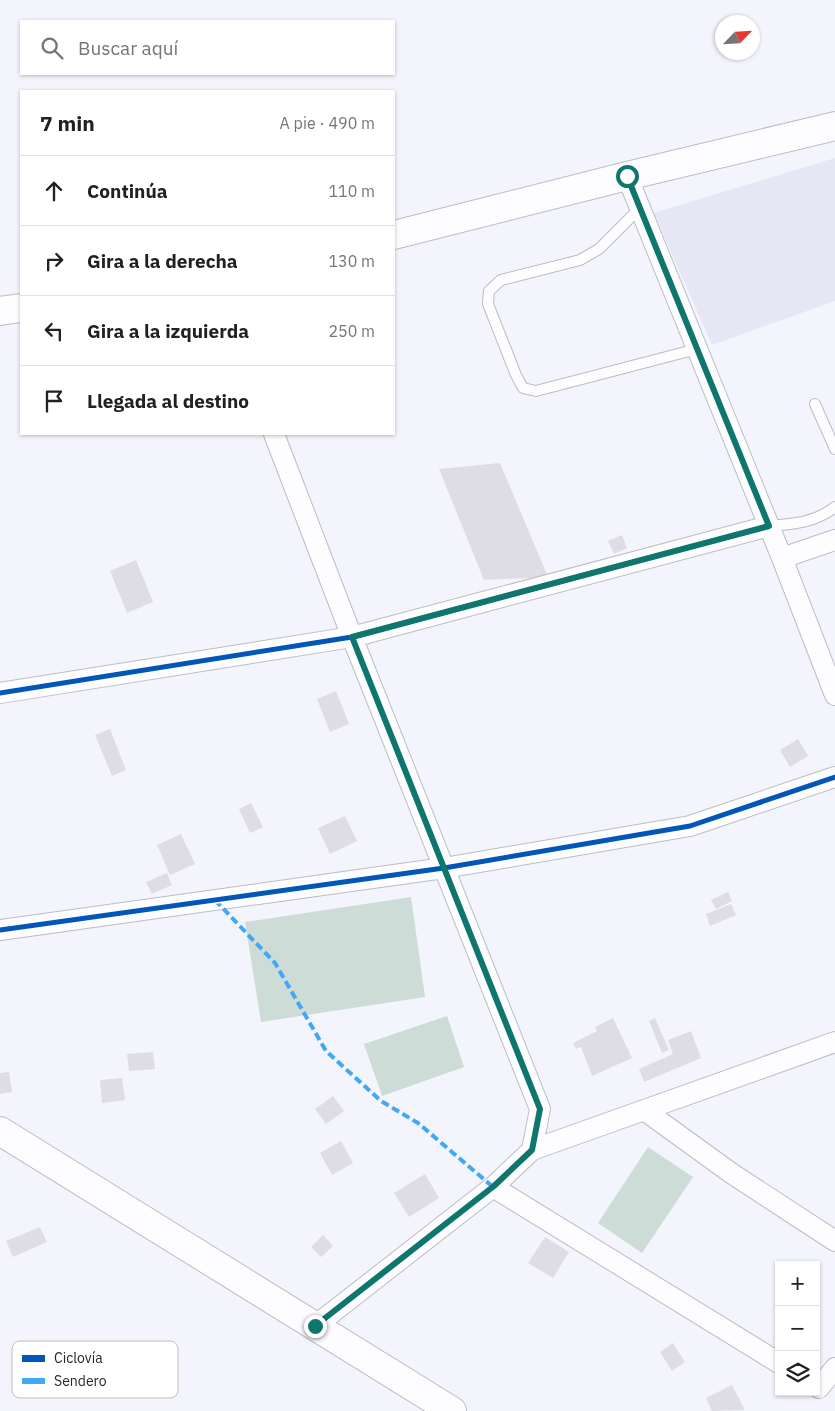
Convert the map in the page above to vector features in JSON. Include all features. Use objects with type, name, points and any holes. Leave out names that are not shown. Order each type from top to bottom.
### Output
[{"type":"street","points":[[395,235],[835,126]]},
{"type":"street","points":[[627,176],[782,558],[835,695]]},
{"type":"street","points":[[0,311],[20,308]]},
{"type":"street","points":[[274,435],[352,637],[540,1109],[532,1150]]},
{"type":"street","points":[[0,693],[352,637],[769,526]]},
{"type":"street","points":[[782,558],[835,540]]},
{"type":"street","points":[[0,930],[444,868],[690,826],[835,777]]},
{"type":"street","points":[[315,1326],[494,1186],[532,1150],[835,1042]]},
{"type":"street","points":[[644,1110],[731,1173],[835,1241]]},
{"type":"street","points":[[0,1131],[452,1411]]},
{"type":"street","points":[[494,1186],[775,1361]]},
{"type":"street","points":[[820,1387],[835,1368]]},
{"type":"lane","points":[[640,208],[593,253],[580,260],[501,280],[489,292],[488,304],[512,367],[523,388],[536,391],[697,349]]},
{"type":"lane","points":[[815,404],[835,448]]},
{"type":"lane","points":[[769,526],[802,524],[835,507]]},
{"type":"shaded area","points":[[835,158],[835,301],[712,345],[654,213]]},
{"type":"shaded area","points":[[411,897],[425,997],[261,1022],[245,922]]},
{"type":"shaded area","points":[[447,1016],[464,1067],[382,1096],[364,1044]]},
{"type":"shaded area","points":[[648,1147],[693,1177],[642,1253],[598,1223]]},
{"type":"building","points":[[500,463],[548,577],[484,580],[439,469]]},
{"type":"building","points":[[622,535],[627,548],[614,554],[608,541]]},
{"type":"building","points":[[136,560],[153,602],[127,613],[110,571]]},
{"type":"building","points":[[336,691],[349,724],[330,732],[317,699]]},
{"type":"building","points":[[110,729],[126,770],[112,776],[95,735]]},
{"type":"building","points":[[798,739],[808,756],[790,767],[780,750]]},
{"type":"building","points":[[251,803],[263,827],[250,833],[239,809]]},
{"type":"building","points":[[345,816],[357,841],[330,854],[318,828]]},
{"type":"building","points":[[181,834],[195,864],[170,875],[157,845]]},
{"type":"building","points":[[167,873],[172,885],[152,894],[146,882]]},
{"type":"building","points":[[728,892],[732,901],[716,909],[711,900]]},
{"type":"building","points":[[731,904],[736,915],[710,926],[706,914]]},
{"type":"building","points":[[613,1018],[632,1058],[592,1076],[581,1047],[576,1049],[573,1043],[597,1031],[595,1027]]},
{"type":"building","points":[[655,1018],[669,1050],[662,1053],[649,1021]]},
{"type":"building","points":[[691,1031],[701,1058],[644,1082],[639,1069],[673,1054],[668,1040]]},
{"type":"building","points":[[153,1052],[155,1069],[129,1071],[127,1054]]},
{"type":"building","points":[[9,1072],[12,1092],[0,1094],[0,1073]]},
{"type":"building","points":[[122,1078],[125,1100],[102,1103],[100,1080]]},
{"type":"building","points":[[333,1096],[344,1111],[326,1124],[315,1109]]},
{"type":"building","points":[[341,1141],[353,1163],[332,1175],[320,1153]]},
{"type":"building","points":[[425,1174],[439,1198],[409,1217],[394,1193]]},
{"type":"building","points":[[40,1227],[47,1242],[13,1257],[6,1241]]},
{"type":"building","points":[[323,1235],[333,1246],[321,1257],[311,1247]]},
{"type":"building","points":[[545,1237],[569,1252],[553,1278],[528,1263]]},
{"type":"building","points":[[673,1343],[685,1362],[672,1371],[660,1352]]},
{"type":"building","points":[[732,1385],[745,1410],[712,1411],[706,1398]]},
{"type":"marked path","points":[[215,900],[275,963],[326,1051],[381,1101],[418,1123],[493,1187]]},
{"type":"cycle path","points":[[0,693],[352,637],[769,526]]},
{"type":"cycle path","points":[[0,930],[444,868],[690,826],[835,777]]},
{"type":"route","points":[[315,1326],[494,1186],[532,1150],[540,1109],[352,637],[769,526],[627,176]]}]
